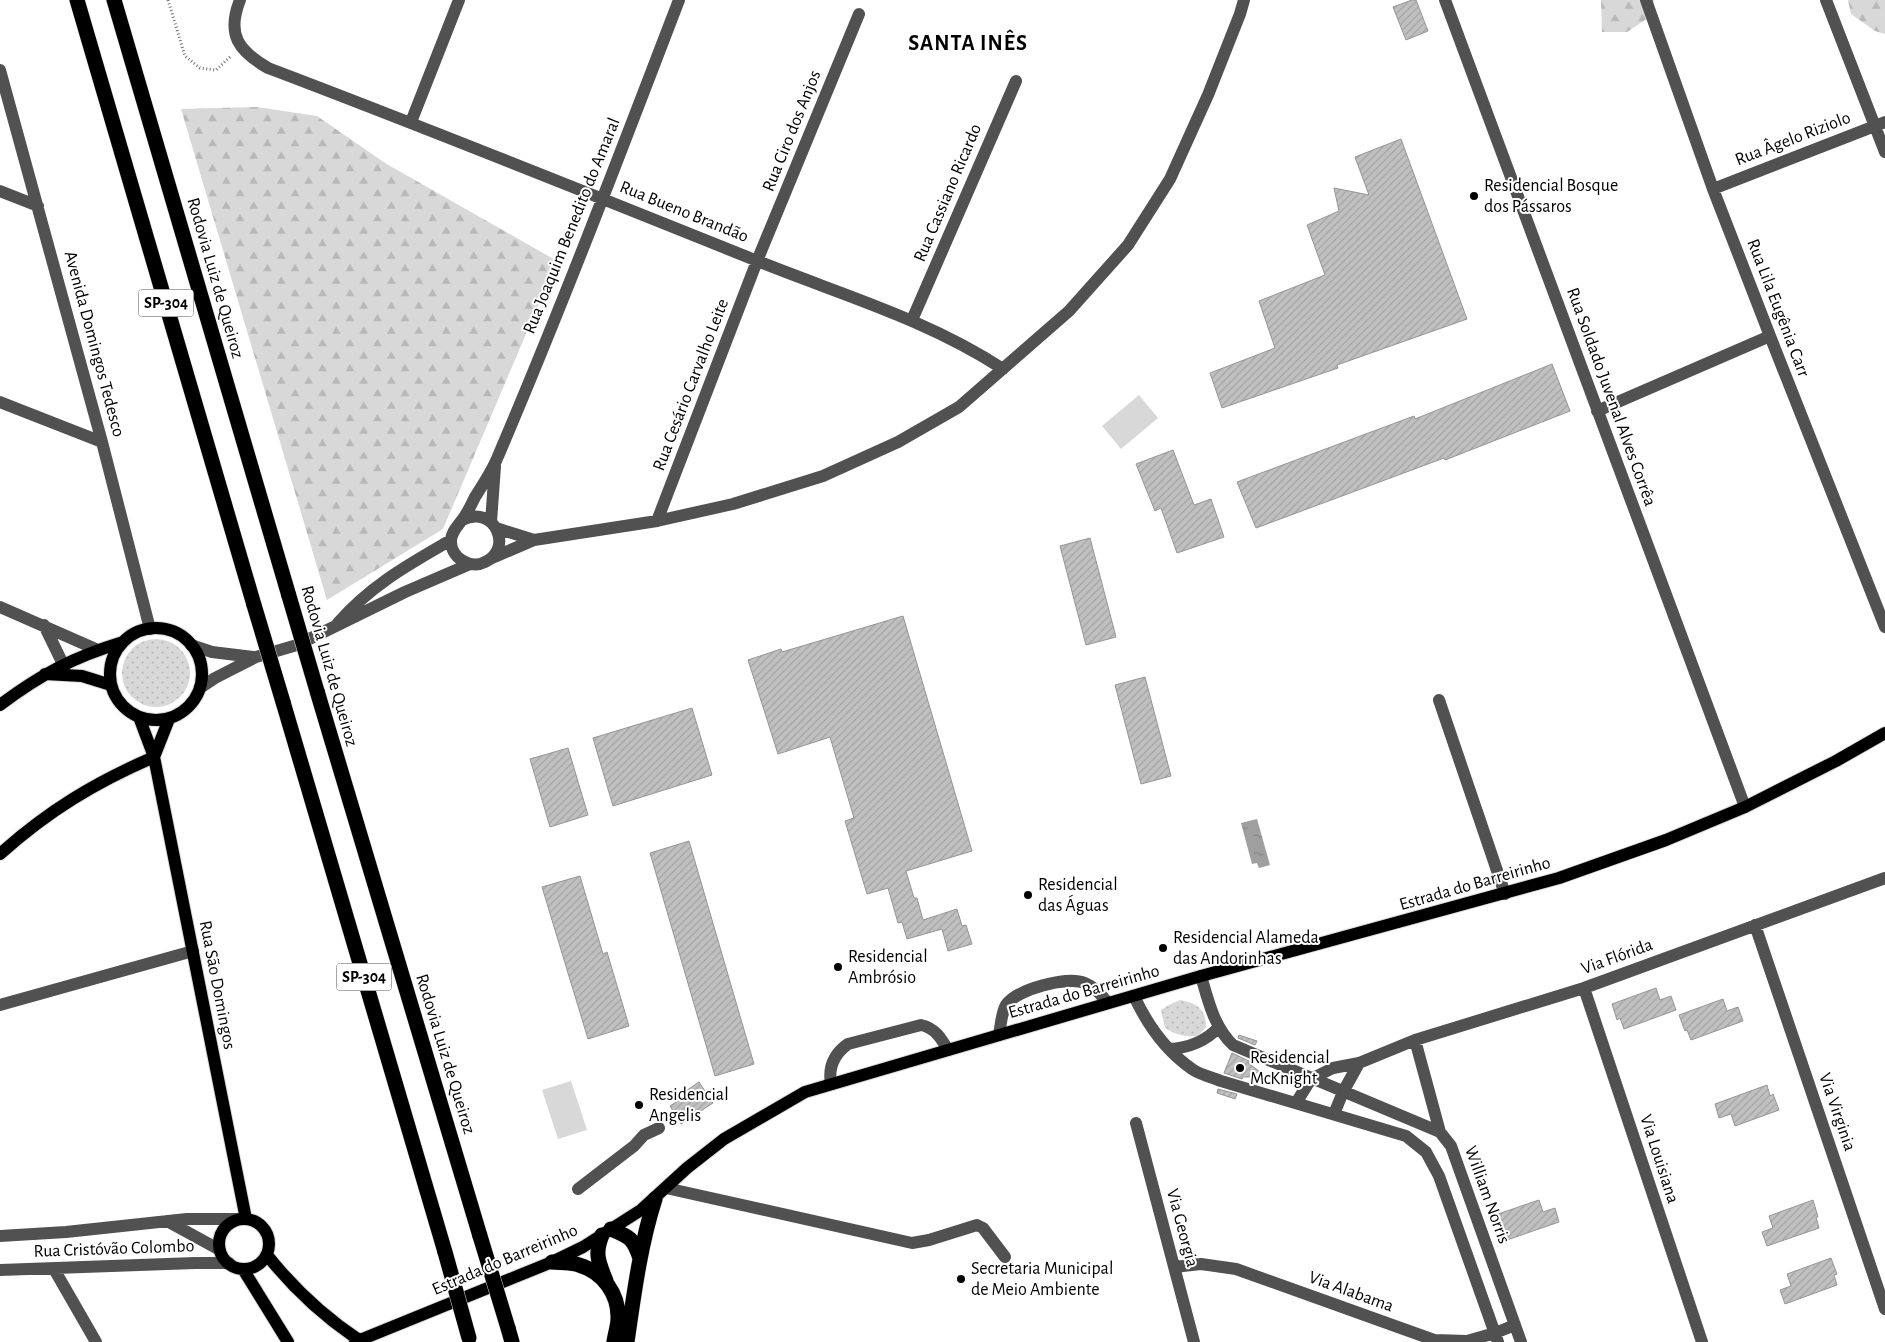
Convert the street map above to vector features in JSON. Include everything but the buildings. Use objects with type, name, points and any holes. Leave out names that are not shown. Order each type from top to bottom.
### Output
[{"type":"highway","name":"SP-304","points":[[77,0],[470,1340]]},
{"type":"highway","name":"Rodovia Luiz de Queiroz","points":[[114,0],[317,691],[510,1335]]},
{"type":"highway","points":[[627,1342],[640,1258],[654,1199]]},
{"type":"highway","points":[[614,1342],[618,1318],[616,1300],[597,1257],[598,1245],[607,1232],[628,1236],[635,1243],[640,1258]]},
{"type":"highway","points":[[552,1262],[578,1264],[594,1271],[607,1282]]},
{"type":"main road","points":[[0,705],[44,674],[64,670],[98,650],[123,642],[136,633],[150,629],[166,629],[180,635],[191,645],[199,658],[202,673],[200,688],[193,702],[182,712],[169,719],[154,721],[140,717],[127,710],[117,699],[111,685],[110,670],[114,655],[123,642]]},
{"type":"main road","points":[[64,670],[111,685]]},
{"type":"main road","name":"Rua São Domingos","points":[[140,717],[154,758],[193,951],[242,1219]]},
{"type":"main road","points":[[0,854],[26,831],[72,798],[116,774],[154,758],[169,719]]},
{"type":"main road","name":"Estrada do Barreirinho","points":[[357,1341],[552,1262],[607,1232],[654,1199],[687,1168],[729,1136],[805,1092],[1201,976],[1560,878],[1657,844],[1745,807],[1836,761],[1885,733]]},
{"type":"main road","points":[[243,1269],[257,1266],[267,1255],[269,1248],[266,1232],[261,1225],[254,1221],[242,1219],[225,1228],[221,1235],[220,1250],[229,1263],[243,1269],[288,1342]]},
{"type":"main road","points":[[267,1255],[294,1288],[318,1311],[357,1341]]},
{"type":"street","points":[[240,0],[236,10],[234,29],[241,47]]},
{"type":"street","points":[[411,122],[459,0]]},
{"type":"street","name":"Rua Joaquim Benedito do Amaral","points":[[462,520],[495,464],[603,198],[678,0]]},
{"type":"street","points":[[534,540],[493,525],[476,516],[462,520],[452,532],[451,540],[452,548],[462,561],[478,564],[534,540],[657,521],[734,504],[823,476],[898,442],[959,407],[1069,311],[1128,245],[1170,179],[1208,95],[1244,0]]},
{"type":"street","name":"Rua Soldado Juvenal Alves Corrêa","points":[[1445,0],[1745,807]]},
{"type":"street","name":"Rua Lila Eugênia Carr","points":[[1646,0],[1713,189],[1885,627]]},
{"type":"street","points":[[1826,0],[1880,124],[1885,152]]},
{"type":"street","name":"Rua Ciro dos Anjos","points":[[757,261],[859,14]]},
{"type":"street","name":"Rua Bueno Brandão","points":[[241,47],[251,58],[268,68],[411,122],[757,261],[912,320],[974,351],[1003,369]]},
{"type":"street","name":"Avenida Domingos Tedesco","points":[[0,70],[102,442],[150,629]]},
{"type":"street","name":"Rua Cassiano Ricardo","points":[[912,320],[1016,80]]},
{"type":"street","name":"Rua Âgelo Riziolo","points":[[1713,189],[1880,124]]},
{"type":"street","points":[[0,191],[38,206]]},
{"type":"street","name":"Rua Cesário Carvalho Leite","points":[[657,521],[757,261]]},
{"type":"street","points":[[1597,411],[1770,336]]},
{"type":"street","points":[[0,402],[102,442]]},
{"type":"street","name":"Rua Joaquim Benedito do Amaral","points":[[493,525],[495,464]]},
{"type":"street","points":[[492,558],[497,551],[499,543],[499,535],[493,525]]},
{"type":"street","points":[[336,625],[373,588],[397,571],[451,540]]},
{"type":"street","points":[[200,688],[256,657],[297,645],[336,625],[352,620],[405,592],[470,564]]},
{"type":"street","points":[[0,606],[98,650]]},
{"type":"street","points":[[44,625],[64,670]]},
{"type":"street","points":[[191,645],[212,652],[256,657]]},
{"type":"street","points":[[1439,700],[1505,894]]},
{"type":"street","name":"Via Flórida","points":[[1311,1079],[1333,1068],[1359,1063],[1414,1040],[1584,988],[1885,878]]},
{"type":"street","name":"Via Virginia","points":[[1755,926],[1885,1309]]},
{"type":"street","points":[[0,1005],[193,951]]},
{"type":"street","points":[[1201,976],[1210,1008],[1224,1036],[1233,1045],[1440,1132]]},
{"type":"street","points":[[999,1035],[1003,1013],[1010,1000],[1015,996],[1037,988],[1068,980],[1077,981],[1086,983],[1098,990],[1108,1003]]},
{"type":"street","name":"Via Louisiana","points":[[1584,988],[1702,1342]]},
{"type":"street","points":[[1134,996],[1141,1012],[1160,1039],[1192,1070],[1221,1081],[1406,1136],[1426,1152],[1440,1176],[1496,1338]]},
{"type":"street","points":[[831,1084],[832,1062],[841,1049],[848,1044],[921,1025],[937,1033],[948,1050]]},
{"type":"street","points":[[1169,1049],[1194,1045],[1211,1036],[1219,1027]]},
{"type":"street","name":"William Norris","points":[[1414,1040],[1440,1132],[1451,1146],[1521,1342]]},
{"type":"street","points":[[1334,1114],[1343,1092],[1359,1063]]},
{"type":"street","points":[[1296,1103],[1311,1079]]},
{"type":"street","name":"Via Georgia","points":[[1136,1123],[1194,1342]]},
{"type":"street","points":[[578,1189],[634,1146],[644,1135],[659,1128]]},
{"type":"street","points":[[666,1188],[912,1243],[929,1240],[978,1225],[983,1228],[1005,1256]]},
{"type":"street","name":"Rua Cristóvão Colombo","points":[[0,1236],[66,1232],[195,1219],[242,1219]]},
{"type":"street","name":"Rua Cristóvão Colombo","points":[[167,1221],[220,1250]]},
{"type":"street","name":"Rua Cristóvão Colombo","points":[[0,1270],[229,1263]]},
{"type":"street","name":"Via Alabama","points":[[1174,1267],[1200,1264],[1236,1270],[1434,1340],[1467,1341],[1496,1338],[1515,1325]]},
{"type":"street","points":[[54,1269],[96,1342]]},
{"type":"path","points":[[168,0],[185,56],[200,68],[216,70],[241,47]]},
{"type":"green space","points":[[1601,0],[1654,0],[1651,16],[1627,32],[1602,32]]},
{"type":"green space","points":[[1848,0],[1885,0],[1885,34],[1875,31],[1851,14]]},
{"type":"green space","points":[[257,107],[317,116],[385,163],[557,261],[443,529],[327,600],[181,109]]},
{"type":"green space","points":[[1139,395],[1158,418],[1121,449],[1102,426]]},
{"type":"green space","points":[[163,639],[175,645],[184,654],[190,666],[188,686],[180,697],[163,707],[149,707],[132,697],[124,686],[122,666],[132,649],[143,641]]},
{"type":"green space","points":[[1180,1000],[1195,1005],[1204,1015],[1206,1027],[1198,1036],[1181,1035],[1165,1028],[1161,1010]]},
{"type":"green space","points":[[571,1081],[587,1130],[558,1139],[542,1090]]},
{"type":"water","points":[[1257,819],[1270,865],[1259,868],[1257,863],[1252,864],[1241,823]]},
{"type":"place","name":"Residencial Bosque dos Pássaros","points":[[1474,196]]},
{"type":"place","name":"Residencial das Águas","points":[[1028,895]]},
{"type":"place","name":"Residencial Alameda das Andorinhas","points":[[1163,948]]},
{"type":"place","name":"Residencial Ambrósio","points":[[838,967]]},
{"type":"place","name":"Residencial McKnight","points":[[1240,1068]]},
{"type":"place","name":"Residencial Angelis","points":[[639,1105]]},
{"type":"place","name":"Secretaria Municipal de Meio Ambiente","points":[[961,1279]]},
{"type":"district","name":"SANTA INÊS","points":[[968,43]]}]
